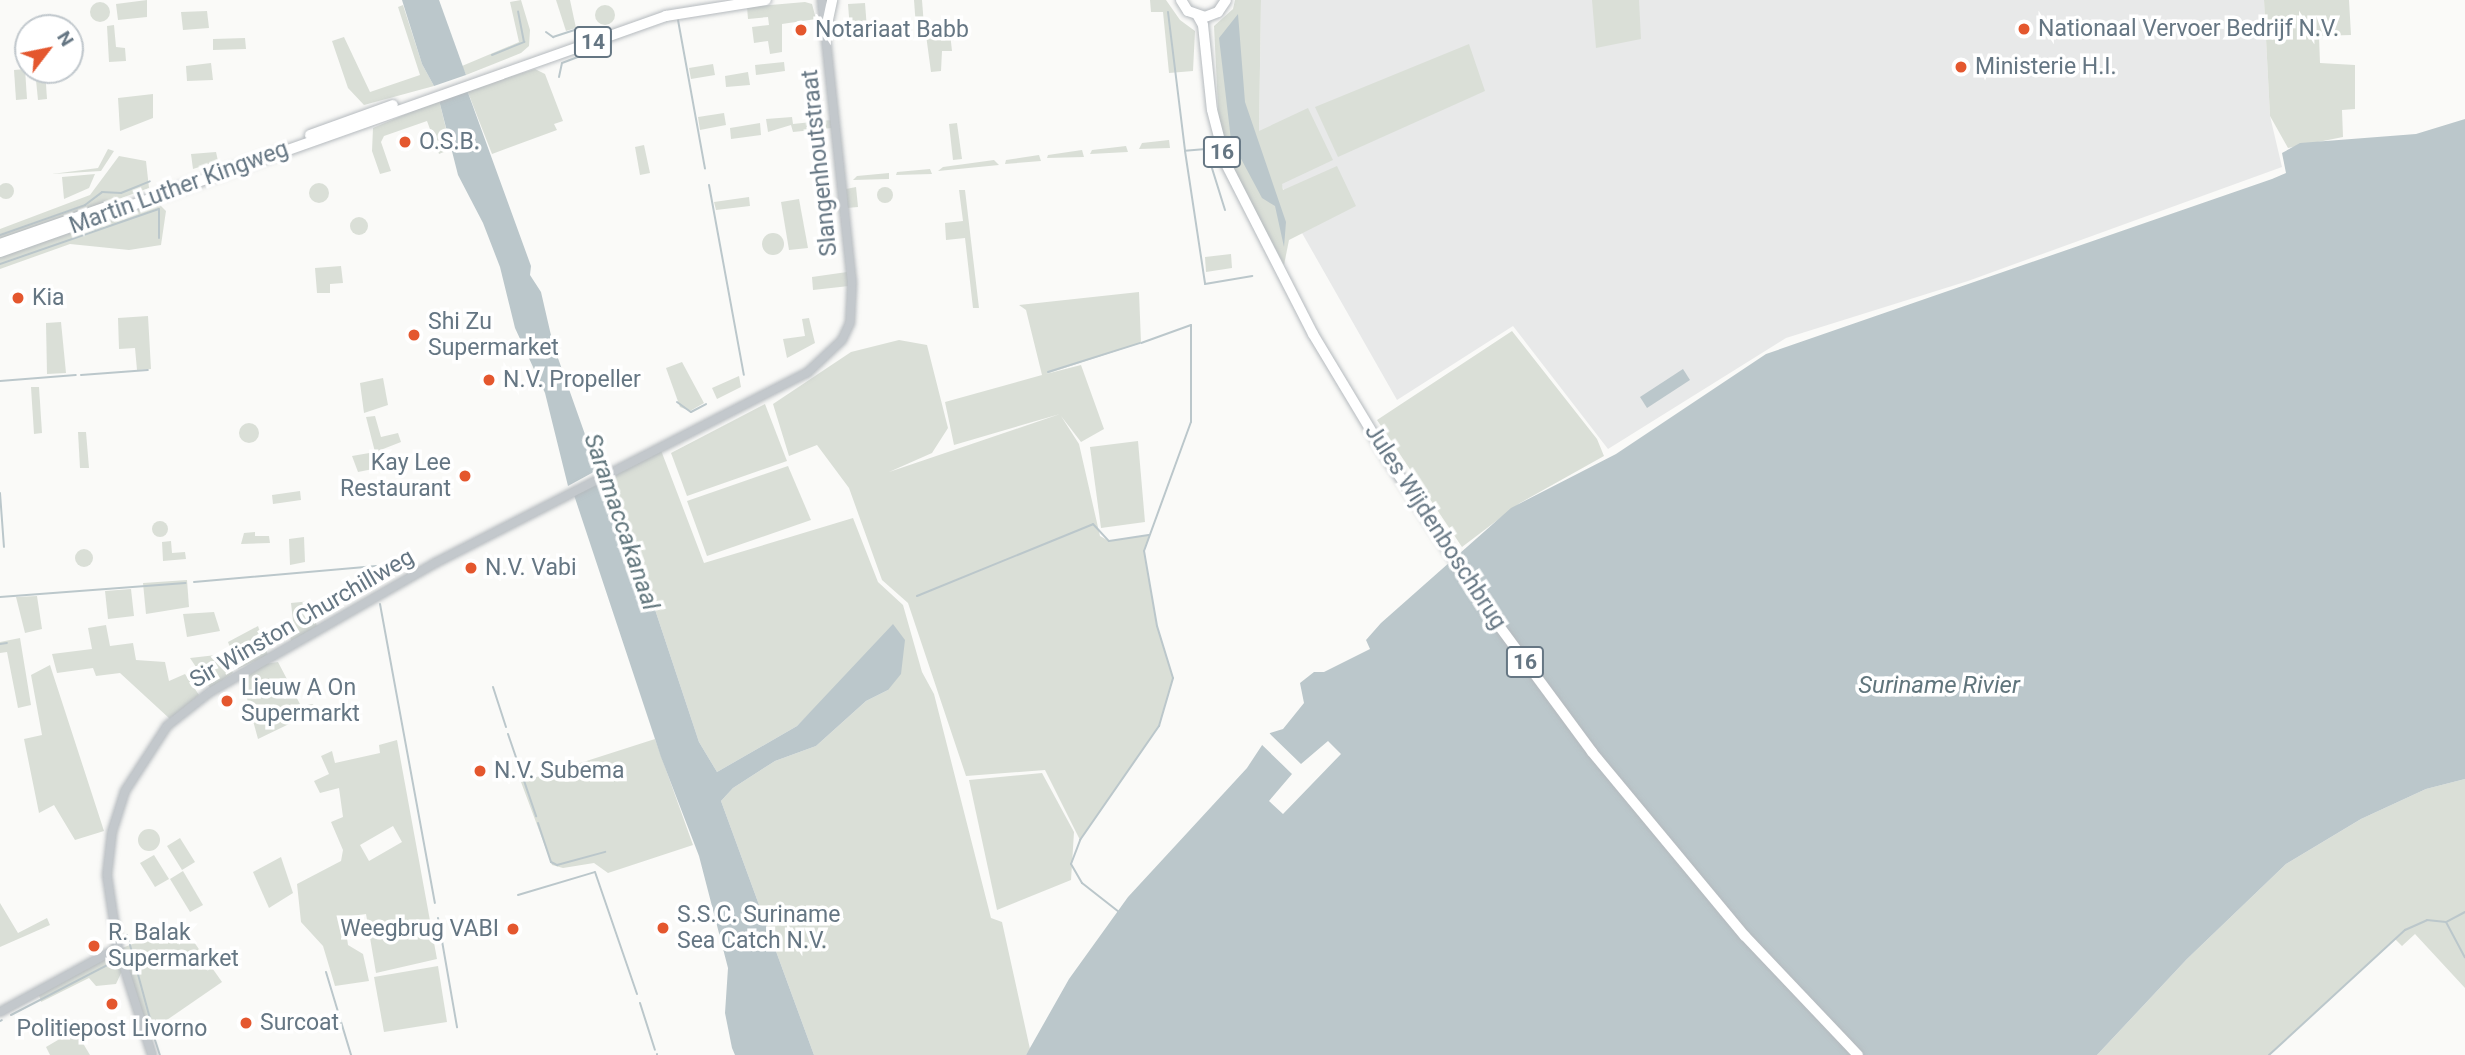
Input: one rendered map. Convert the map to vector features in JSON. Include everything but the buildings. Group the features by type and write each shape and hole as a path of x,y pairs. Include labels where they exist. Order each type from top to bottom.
{"main road":[{"name":"14","path":"358,122 710,0"},
{"name":"14","path":"479,78 666,16 766,0"},
{"path":"825,29 832,0"},
{"path":"1181,1 1198,16 1212,16 1226,0"},
{"name":"Jules Wijdenboschbrug","path":"1198,16 1203,25 1218,139 1254,223 1313,334 1388,459 1549,695 1712,899 1858,1055"},
{"name":"Jules Wijdenboschbrug","path":"1209,75 1212,16"},
{"name":"Martin Luther Kingweg","path":"0,244 358,122"},
{"name":"Martin Luther Kingweg","path":"0,252 358,122"}],"street":[{"name":"Slangenhoutstraat","path":"822,0 852,283 850,323"},
{"name":"Sir Winston Churchillweg","path":"152,1055 118,948 108,894 112,832 125,792 158,737 210,692 435,564 807,373 835,350 850,323"},
{"path":"0,1012 118,948"}],"shaded area":[{"path":"147,0 147,17 118,20 116,4"},
{"path":"521,0 530,30 529,46 521,53 466,75 462,66 519,42 510,2"},
{"path":"556,0 570,0 576,28 566,31"},
{"path":"914,0 922,0 924,26 916,27"},
{"path":"1150,0 1166,0 1180,20 1195,31 1193,71 1169,73 1163,12 1151,12"},
{"path":"1235,0 1261,0 1259,131 1308,108 1333,160 1282,184 1283,190 1337,166 1356,206 1289,240 1284,265 1229,162 1219,127 1214,26 1233,9"},
{"path":"1261,0 2264,0 2270,116 2282,167 1968,281 1786,338 1608,449 1513,326 1397,400 1302,233 1259,132"},
{"path":"1592,0 1639,0 1641,39 1596,48"},
{"path":"2264,0 2349,0 2351,35 2319,36 2320,63 2355,65 2355,109 2342,110 2343,137 2288,148 2270,116"},
{"path":"100,2 107,5 110,12 107,19 100,22 93,19 90,12 93,5"},
{"path":"805,2 812,4 816,19 782,24 782,52 770,54 768,41 754,43 752,27 769,25 768,17 748,19 747,7"},
{"path":"865,3 867,29 850,30 848,4"},
{"path":"403,5 422,64 434,86 364,105 348,88 332,41 344,37 370,92 420,75 398,7"},
{"path":"605,5 612,8 615,15 612,22 605,25 598,22 595,15 598,8"},
{"path":"207,11 209,28 183,30 181,12"},
{"path":"114,25 116,47 125,48 126,61 109,62 107,26"},
{"path":"950,33 952,51 942,51 941,71 931,72 926,35"},
{"path":"245,38 246,49 213,50 213,39"},
{"path":"1469,44 1485,91 1338,157 1315,107"},
{"path":"784,62 785,71 756,75 755,65"},
{"path":"211,63 213,80 187,81 186,66"},
{"path":"713,64 715,75 691,79 689,68"},
{"path":"535,69 545,74 563,121 554,124 557,130 492,154 467,90"},
{"path":"748,72 750,85 726,87 725,76"},
{"path":"15,84 26,84 27,99 16,100"},
{"path":"36,84 46,84 47,99 38,100"},
{"path":"153,94 153,118 120,131 118,98"},
{"path":"439,100 451,149 439,154 427,121 384,136 381,142 391,171 380,174 372,151 373,128"},
{"path":"724,113 726,125 700,130 698,117"},
{"path":"792,117 793,124 831,120 832,128 793,132 791,125 768,132 766,119"},
{"path":"760,123 761,135 731,139 730,128"},
{"path":"957,123 962,159 953,160 949,124"},
{"path":"1169,140 1170,148 1139,149 1142,143"},
{"path":"644,145 650,173 640,175 635,147"},
{"path":"1126,146 1128,152 1090,154 1092,150"},
{"path":"108,149 114,151 101,171 52,174 98,168"},
{"path":"1082,150 1084,157 1047,158 1048,155"},
{"path":"216,152 218,161 193,169 191,154"},
{"path":"1039,155 1041,161 1005,164 1006,160"},
{"path":"119,156 146,161 149,188 0,242 0,229 90,195"},
{"path":"994,160 999,165 938,171 943,167"},
{"path":"930,169 932,174 896,175 897,172"},
{"path":"889,173 889,179 853,180 857,176"},
{"path":"95,174 89,188 64,199 62,177"},
{"path":"6,183 12,185 12,197 6,199 0,197 -2,191 0,185"},
{"path":"319,183 326,186 329,193 326,200 319,203 312,200 309,193 312,186"},
{"path":"856,187 858,207 847,208 846,189"},
{"path":"885,187 891,189 891,201 885,203 879,201 877,195 879,189"},
{"path":"959,190 965,190 979,308 973,308 965,238 946,240 945,223 963,221"},
{"path":"749,197 750,206 716,210 714,202"},
{"path":"799,199 808,248 789,250 781,202"},
{"path":"156,201 166,211 161,245 129,250 70,244 0,269 0,255"},
{"path":"359,217 365,220 368,226 365,232 359,235 353,232 350,226 353,220"},
{"path":"773,233 781,236 784,244 781,252 773,255 765,252 762,244 765,236"},
{"path":"1231,254 1232,268 1206,272 1205,257"},
{"path":"341,266 343,283 330,284 330,293 317,293 315,268"},
{"path":"847,272 849,286 813,290 812,277"},
{"path":"1139,292 1141,343 1046,374 1081,365 1104,429 1081,442 1061,416 1079,444 1100,536 1109,541 1150,535 1144,551 1157,626 1173,678 1159,726 1080,840 1045,770 966,776 908,603 882,580 849,488 817,445 789,456 773,404 851,352 899,340 927,345 948,428 932,453 889,472 1060,414 954,445 945,402 1042,375 1026,310 1019,305"},
{"path":"148,316 151,369 137,370 135,348 119,349 118,318"},
{"path":"809,318 815,343 787,358 783,339 805,336 802,319"},
{"path":"61,322 66,373 47,374 46,323"},
{"path":"1512,331 1597,439 1604,456 1520,503 1462,547 1377,420"},
{"path":"682,362 704,403 690,411 680,407 666,368"},
{"path":"739,376 741,387 717,399 712,388"},
{"path":"383,378 388,405 364,413 360,383"},
{"path":"31,387 39,387 42,433 34,434"},
{"path":"765,404 787,461 687,496 671,453"},
{"path":"375,416 381,437 398,433 401,442 378,451 383,467 358,472 352,456 375,452 366,417"},
{"path":"249,423 256,426 259,433 256,440 249,443 242,440 239,433 242,426"},
{"path":"78,432 86,432 89,468 80,468"},
{"path":"1138,441 1145,522 1101,528 1090,447"},
{"path":"659,445 704,563 853,518 878,582 903,605 922,672 934,694 991,918 1002,922 1030,1049 1026,1055 814,1055 721,801 733,788 775,761 816,746 866,701 888,690 865,657 797,726 717,772 699,742 609,471"},
{"path":"788,466 811,520 707,556 687,501"},
{"path":"300,491 301,500 273,504 272,495"},
{"path":"157,521 163,521 168,529 166,535 157,537 152,532 152,526"},
{"path":"255,532 255,536 269,536 270,543 241,544 244,533"},
{"path":"304,537 305,562 290,565 289,539"},
{"path":"171,541 172,553 185,552 186,559 163,561 162,542"},
{"path":"84,549 90,552 93,558 90,564 84,567 78,564 75,558 78,552"},
{"path":"187,580 189,607 146,614 143,583"},
{"path":"131,589 134,616 108,619 105,591"},
{"path":"37,596 42,629 25,633 16,597"},
{"path":"311,601 317,627 291,641 287,623 293,621 291,603"},
{"path":"214,612 220,631 187,637 183,614"},
{"path":"106,625 110,646 133,643 136,660 165,662 169,681 185,674 199,695 170,719 120,673 96,676 93,668 57,673 52,654 92,649 88,628"},
{"path":"258,626 268,655 238,669 228,642"},
{"path":"20,638 31,705 18,708 7,652 0,653 0,642"},
{"path":"225,654 233,673 210,688 190,658"},
{"path":"278,662 301,706 313,704 316,711 258,739 242,680 265,664"},
{"path":"50,665 104,831 75,840 54,805 39,813 24,739 42,735 31,675"},
{"path":"655,739 693,845 608,873 594,863 563,868 552,865 521,782"},
{"path":"397,740 437,959 376,973 366,914 344,917 348,945 363,954 369,981 335,986 323,946 301,922 297,884 341,861 343,850 331,822 343,817 339,788 320,793 314,781 329,774 321,756 332,751 335,763 380,753 379,745","holes":["393,826 402,842 369,861 360,845"]},
{"path":"1042,773 1074,832 1071,880 997,910 969,780"},
{"path":"2465,779 2465,988 2415,934 2402,946 2395,939 2269,1055 2097,1055 2187,959 2286,864 2361,819 2426,789"},
{"path":"149,829 159,836 160,840 153,850 149,851 139,844 138,840 145,830"},
{"path":"180,838 195,862 182,870 167,846"},
{"path":"154,855 169,879 155,887 140,863"},
{"path":"281,857 293,893 269,908 253,872"},
{"path":"183,871 203,905 190,912 170,879"},
{"path":"0,903 18,933 47,918 50,925 0,947"},
{"path":"182,925 222,982 148,1033 122,948"},
{"path":"107,958 118,958 122,971 116,984 96,986 89,978 41,1002 39,995"},
{"path":"438,966 447,1022 384,1032 374,977"},
{"path":"75,1030 90,1055 50,1055 46,1047"}],"water":[{"path":"402,0 439,0 466,75 434,86 422,64"},
{"path":"1238,14 1245,102 1286,222 1284,247 1275,206 1262,198 1231,140 1219,38"},
{"path":"467,90 531,266 530,275 541,292 553,344 593,457 601,468 568,486 545,393 515,328 500,267 483,223 458,175 439,100"},
{"name":"Suriname Rivier","path":"2465,119 2465,779 2426,789 2361,819 2286,864 2187,959 2097,1055 1026,1055 1069,979 1128,897 1247,768 1270,733 1283,729 1304,703 1300,683 1314,672 1324,672 1370,649 1366,640 1381,623 1511,508 1616,454 1766,354 2272,179 2286,173 2282,153 2300,143 2416,134"},
{"path":"1683,369 1690,380 1647,408 1640,397"},
{"name":"Saramaccakanaal","path":"609,471 699,742 717,772 797,726 893,624 905,640 901,674 888,690 866,701 816,746 775,761 733,788 721,801 814,1055 735,1055 732,1048 725,1013 728,968 699,856 661,757 574,495"}],"pier":[{"path":"1267,731 1301,764 1328,741 1341,754 1283,814 1269,801 1292,774 1258,741"}],"waterway":[{"path":"492,55 524,42 518,12"},
{"path":"1168,12 1185,150"},
{"path":"678,20 705,169"},
{"path":"546,32 553,37 577,29"},
{"path":"559,77 562,63 588,53"},
{"path":"1225,210 1206,149 1185,151 1205,284 1252,276"},
{"path":"0,235 85,205 102,192 121,193 150,181"},
{"path":"709,185 744,375"},
{"path":"0,264 159,209 159,238"},
{"path":"1119,912 1082,883 1071,864 1080,840 1159,726 1173,678 1157,626 1144,551 1191,422 1191,325 1141,343"},
{"path":"1048,372 1140,343"},
{"path":"81,375 148,370"},
{"path":"0,381 76,375"},
{"path":"677,402 691,412 706,404"},
{"path":"0,493 4,547"},
{"path":"917,596 1093,524 1109,541 1149,535"},
{"path":"194,582 376,566"},
{"path":"0,597 185,583"},
{"path":"380,604 435,903"},
{"path":"0,644 7,643"},
{"path":"493,687 506,727"},
{"path":"508,734 536,816"},
{"path":"538,823 551,862 557,865 605,852"},
{"path":"518,895 595,872 637,994"},
{"path":"2465,912 2446,922 2465,957"},
{"path":"438,918 457,1027"},
{"path":"2269,1055 2405,930 2427,920 2446,922"},
{"path":"127,935 129,941"},
{"path":"130,945 152,1026"},
{"path":"11,1015 115,961"},
{"path":"326,972 351,1055"},
{"path":"640,1003 655,1050"},
{"path":"155,1040 160,1055"}],"place":[{"name":"Nationaal Vervoer Bedrijf N.V.","path":"2024,29"},
{"name":"Notariaat Babb","path":"801,30"},
{"name":"Ministerie H.I.","path":"1961,67"},
{"name":"O.S.B.","path":"405,142"},
{"name":"Kia","path":"18,298"},
{"name":"Shi Zu Supermarket","path":"414,335"},
{"name":"N.V. Propeller","path":"489,380"},
{"name":"Kay Lee Restaurant","path":"465,476"},
{"name":"N.V. Vabi","path":"471,568"},
{"name":"Lieuw A On Supermarkt","path":"227,701"},
{"name":"N.V. Subema","path":"480,771"},
{"name":"S.S.C. Suriname Sea Catch N.V.","path":"663,928"},
{"name":"Weegbrug VABI","path":"513,929"},
{"name":"R. Balak Supermarket","path":"94,946"},
{"name":"Politiepost Livorno","path":"112,1004"},
{"name":"Surcoat","path":"246,1023"}]}
